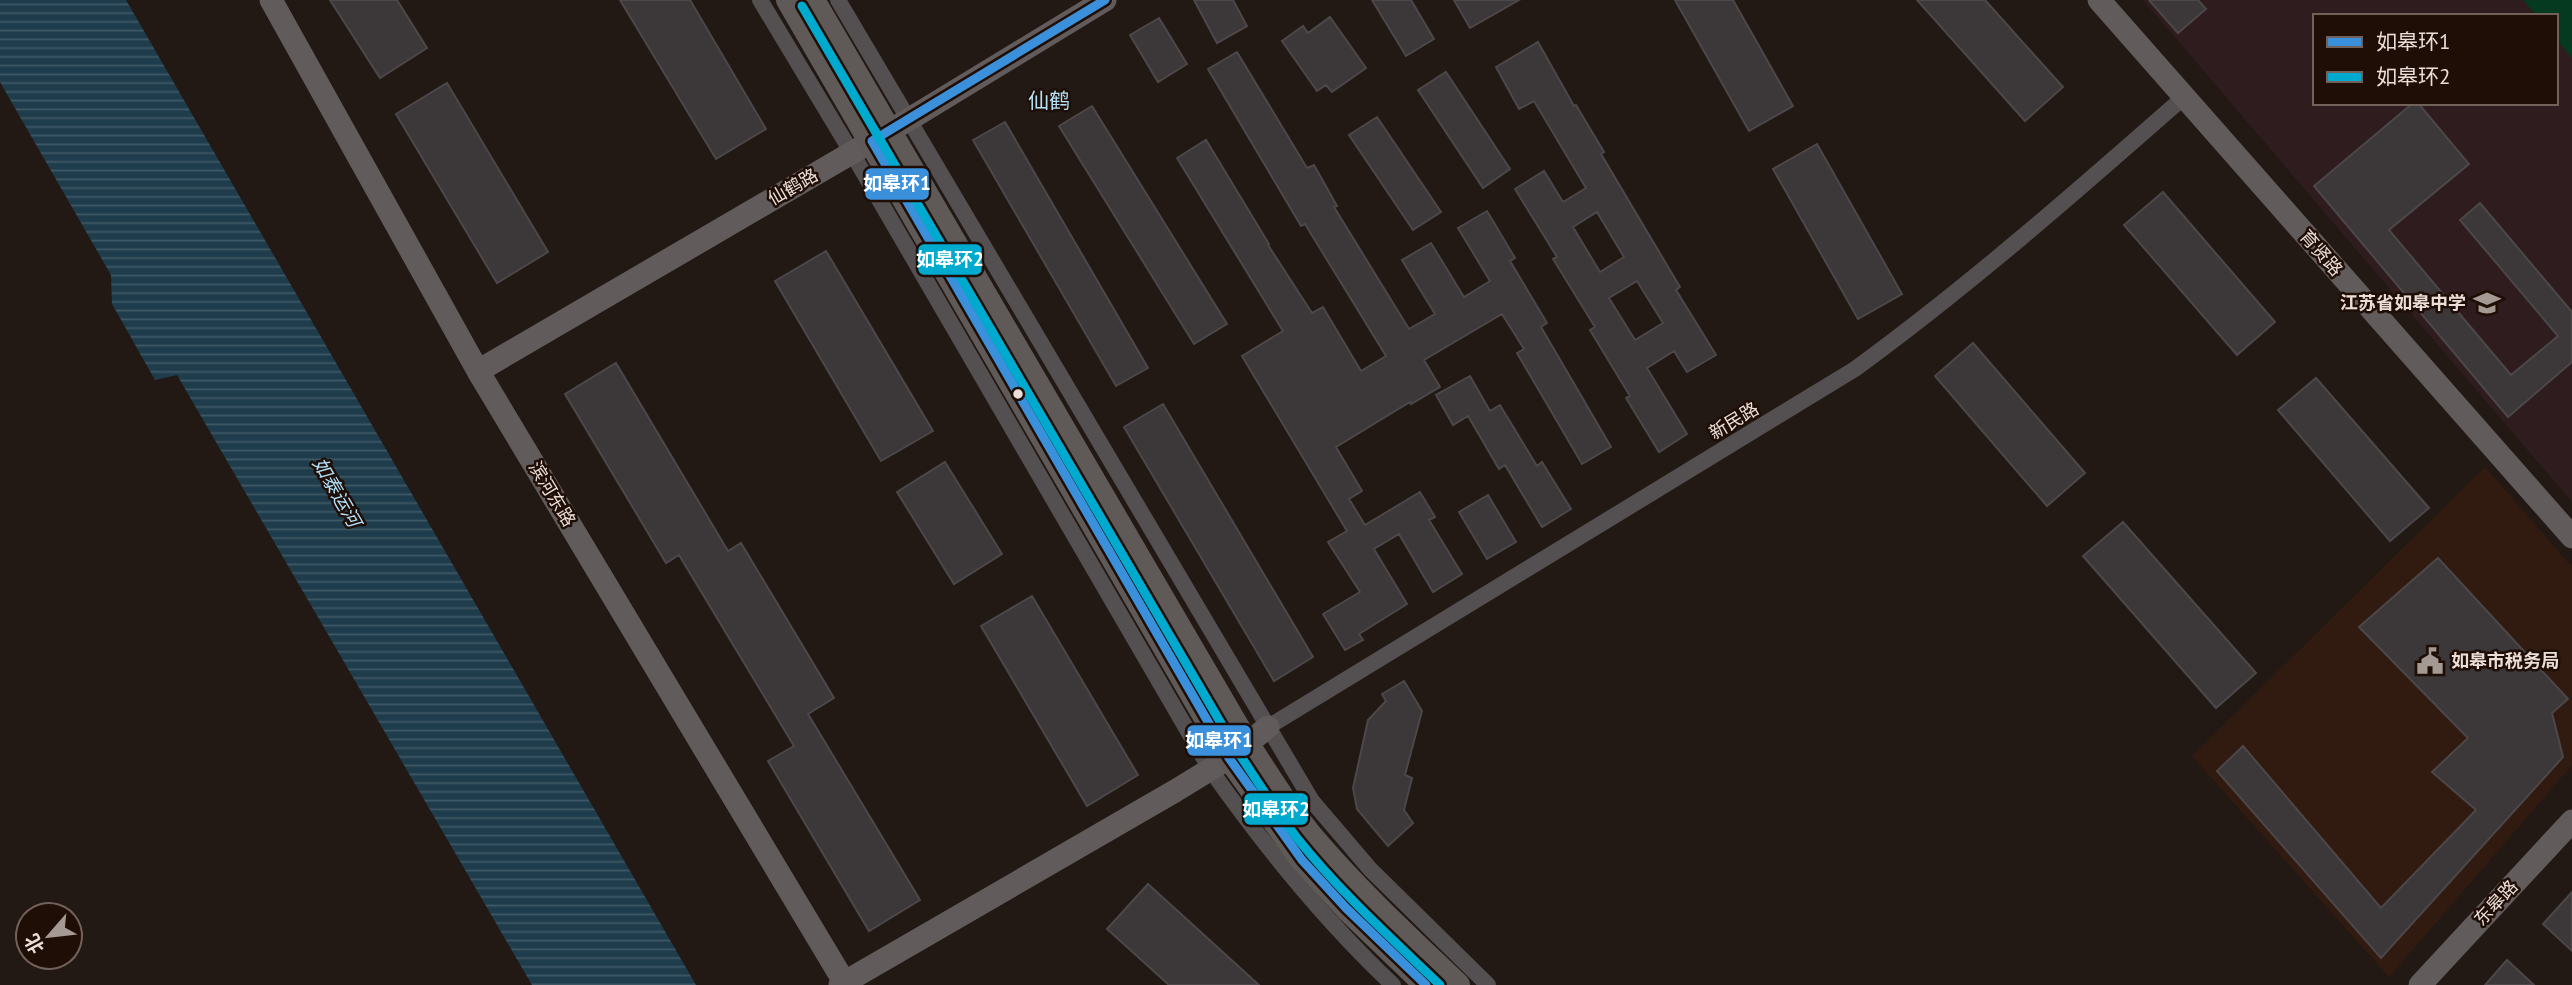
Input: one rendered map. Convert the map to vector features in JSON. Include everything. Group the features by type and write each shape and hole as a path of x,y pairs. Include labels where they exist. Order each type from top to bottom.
{"main road":[{"path":"788,0 880,136"},
{"path":"813,0 880,136 1228,756 1302,860 1346,908 1426,985"},
{"path":"1228,756 1281,795 1316,842 1355,885 1458,985"}],"street":[{"name":"滨河东路","path":"271,0 478,371 844,984"},
{"path":"760,0 880,136 1115,466 1312,801 1370,869 1488,985"},
{"path":"838,0 880,136 1228,756 1250,825 1310,901 1393,985"},
{"name":"仙鹤路","path":"478,371 880,136 1105,0"},
{"name":"育贤路","path":"2099,0 2572,537"},
{"name":"新民路","path":"1268,727 1855,369 1911,328 2043,220 2184,97"},
{"path":"844,984 1228,756 1268,727"},
{"name":"东皋路","path":"2420,985 2572,821"}],"shaded area":[{"name":"江苏省如皋中学","path":"2143,0 2572,0 2572,502"},
{"name":"如皋市税务局","path":"2485,467 2572,567 2572,765 2389,977 2192,756"}],"green space":[{"path":"2523,0 2572,0 2572,58 2558,41 2558,14 2535,14"}],"water":[{"name":"如泰运河","path":"0,0 126,0 696,985 532,985 177,375 155,380 112,304 111,275 0,82"}],"building":[{"path":"330,0 397,0 427,48 380,78"},
{"path":"620,0 690,0 766,129 716,159"},
{"path":"1194,0 1233,0 1247,26 1217,43"},
{"path":"1372,0 1411,0 1434,39 1406,56"},
{"path":"1454,0 1519,0 1470,28"},
{"path":"1675,0 1733,0 1793,106 1749,131"},
{"path":"1917,0 1985,0 2063,87 2025,121"},
{"path":"2149,0 2198,0 2206,9 2178,33"},
{"path":"1330,17 1366,68 1332,92 1326,85 1317,91 1282,41 1303,26 1308,33"},
{"path":"1159,18 1187,64 1158,82 1130,35"},
{"path":"1538,42 1604,152 1601,154 1680,287 1676,290 1716,355 1687,372 1674,351 1647,368 1687,434 1659,452 1626,398 1630,396 1590,330 1595,327 1553,259 1557,257 1515,189 1544,171 1563,202 1586,188 1534,101 1519,109 1496,67","holes":["1597,212 1624,257 1600,272 1573,227","1637,281 1663,323 1635,340 1609,298"]},
{"path":"1237,52 1307,168 1314,165 1337,206 1334,207 1409,329 1435,314 1402,260 1431,243 1464,297 1490,281 1458,228 1487,211 1515,258 1510,261 1547,323 1541,327 1611,447 1582,464 1517,353 1524,349 1502,314 1424,360 1440,387 1336,447 1362,491 1349,499 1365,525 1420,492 1435,517 1429,520 1462,574 1433,592 1399,534 1374,549 1407,604 1359,634 1363,640 1345,650 1323,614 1360,592 1328,542 1347,531 1242,356 1283,331 1177,158 1206,140 1312,313 1323,307 1361,371 1386,356 1305,224 1301,226 1208,69"},
{"path":"1446,72 1510,169 1483,188 1418,90"},
{"path":"447,83 548,252 497,283 396,114"},
{"path":"2411,105 2420,105 2469,164 2389,230 2511,375 2558,336 2460,220 2480,203 2572,312 2572,362 2508,417 2314,186"},
{"path":"1092,106 1227,324 1194,344 1059,126"},
{"path":"1377,117 1441,212 1413,230 1349,135"},
{"path":"1005,122 1148,368 1116,386 973,140"},
{"path":"1817,144 1902,294 1858,319 1773,169"},
{"path":"2163,192 2275,322 2237,355 2124,225"},
{"path":"826,251 933,431 881,461 775,281"},
{"path":"1973,343 2085,473 2047,506 1935,376"},
{"path":"616,363 728,551 741,543 834,698 808,714 920,900 869,931 768,761 794,746 679,555 666,563 565,394"},
{"path":"1470,376 1490,411 1500,405 1537,466 1542,462 1571,509 1542,527 1505,465 1499,469 1468,416 1453,425 1436,395"},
{"path":"2316,378 2429,508 2390,541 2278,410"},
{"path":"1163,404 1313,657 1274,681 1124,427"},
{"path":"945,462 1002,554 954,584 897,492"},
{"path":"1488,495 1516,542 1487,559 1459,512"},
{"path":"2123,522 2256,673 2216,708 2083,556"},
{"path":"2438,558 2568,699 2552,713 2563,757 2381,958 2217,771 2243,746 2381,908 2476,810 2432,772 2468,738 2359,627"},
{"path":"1032,596 1138,775 1087,806 981,626"},
{"path":"1404,681 1422,711 1405,775 1412,778 1404,810 1413,823 1388,846 1357,809 1353,788 1368,720 1386,701 1382,694"},
{"path":"1148,884 1259,985 1169,985 1107,929"},
{"path":"2572,892 2572,951 2543,924"},
{"path":"2507,960 2534,985 2485,985"}],"transit line":[{"name":"如皋环1","path":"1105,0 872,141 1229,758 1302,860 1346,908 1426,985"},
{"name":"如皋环2","path":"802,6 1236,749 1313,858 1366,914 1440,985"}],"place":[{"name":"江苏省如皋中学","path":"2487,303"},
{"name":"如皋市税务局","path":"2430,661"}],"district":[{"name":"仙鹤","path":"1049,101"}]}
